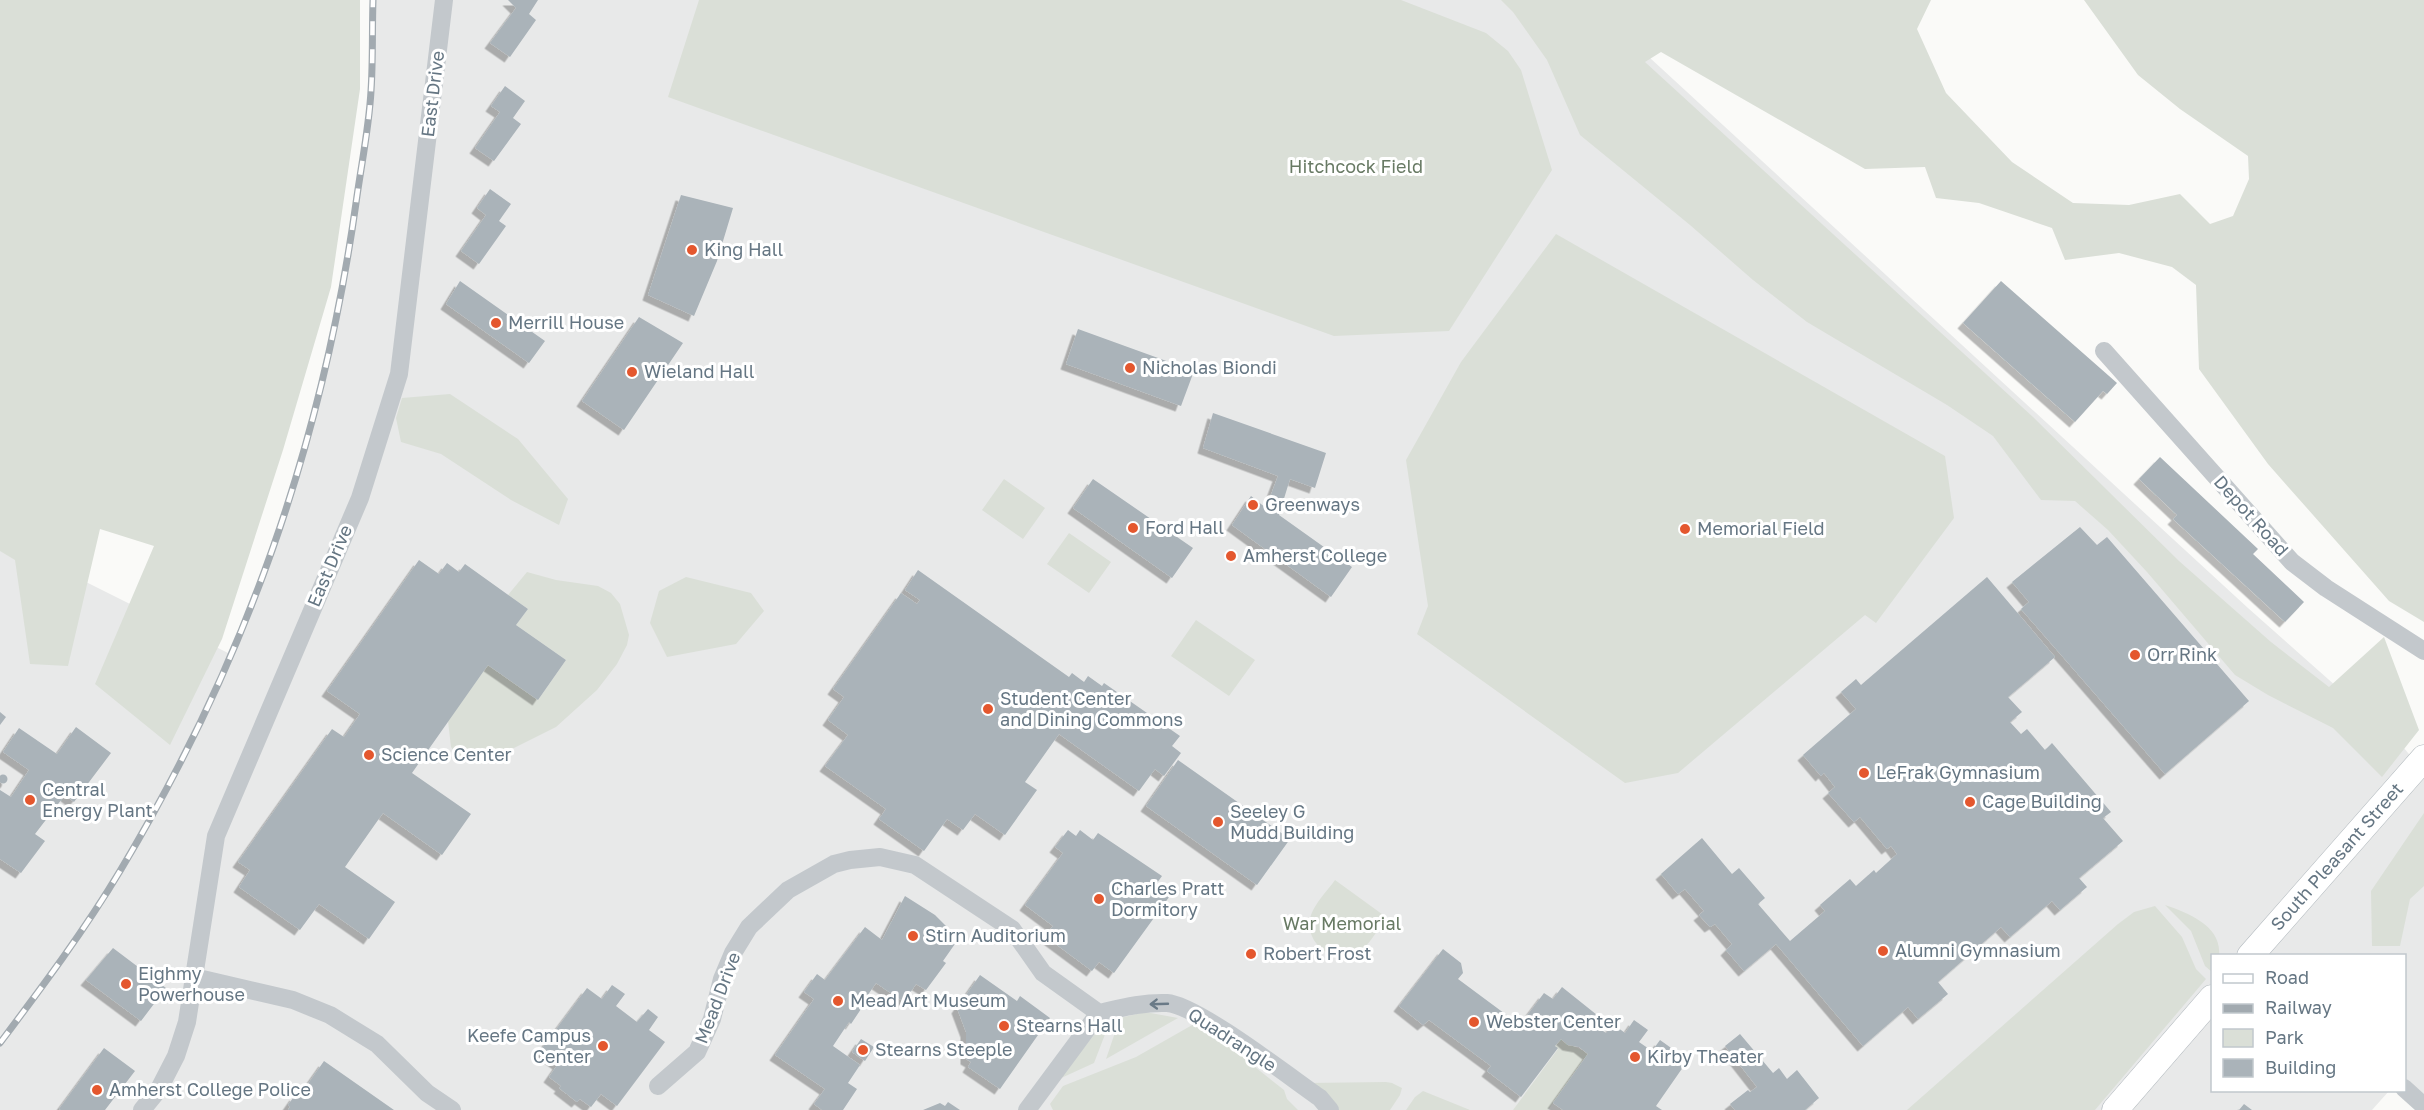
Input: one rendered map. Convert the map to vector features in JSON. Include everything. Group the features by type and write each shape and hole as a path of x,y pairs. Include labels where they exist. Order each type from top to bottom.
{"main road":[{"name":"South Pleasant Street","path":"2253,954 2424,758"},
{"path":"2121,1108 2211,999"}],"street":[{"name":"East Drive","path":"142,1110 159,1089 176,1056 186,1022 216,836 360,498 399,375 444,0"},
{"name":"Depot Road","path":"2104,351 2292,562 2326,588 2424,651"},
{"name":"Mead Drive","path":"658,1086 697,1052 712,1019 722,979 733,953 749,927 788,890 834,864 850,860 880,857 915,865 1012,929 1043,973 1099,1013"},
{"path":"195,977 293,1000 330,1015 377,1044 427,1093 452,1110"},
{"name":"Quadrangle","path":"1099,1013 1134,1005 1170,1003 1197,1014 1320,1098 1330,1110"},
{"path":"1027,1110 1099,1013"},
{"path":"2406,1090 2424,1106"}],"shaded area":[{"name":"Amherst College","path":"373,0 1587,0 2248,608 2399,742 2418,765 2424,758 2424,1106 2406,1089 2406,954 2211,954 2211,1092 2388,1092 2372,1110 0,1110 0,539 232,655 270,560 308,440 334,333 346,270 371,92"}],"green space":[{"path":"0,0 360,0 360,89 331,287 283,450 222,639 170,745 95,684 154,546 100,529 68,666 30,664 15,560 0,551"},
{"name":"Hitchcock Field","path":"699,0 1401,0 1486,33 1508,51 1521,70 1552,170 1449,331 1334,336 668,97"},
{"path":"1501,0 1931,0 1917,29 1946,93 2012,162 2073,203 2129,205 2180,194 2210,224 2233,216 2249,179 2248,156 2180,109 2138,75 2084,0 2424,0 2424,622 2389,601 2268,464 2199,369 2196,285 2172,267 2119,253 2065,260 2052,228 1979,203 1936,198 1925,167 1865,169 1661,52 1645,62 2033,417 2179,561 2271,642 2329,687 2384,637 2419,730 2382,777 2333,728 2268,695 2235,675 2147,572 2108,530 2075,501 2041,500 1993,436 1947,405 1807,322 1753,280 1580,135 1547,60 1513,12"},
{"name":"Memorial Field","path":"1556,234 1945,456 1954,518 1876,623 1865,615 1678,773 1625,783 1417,634 1428,606 1406,460 1461,362"},
{"path":"450,394 518,439 568,499 559,525 511,500 441,454 401,442 396,418 402,398"},
{"path":"1004,479 1045,508 1023,539 982,510"},
{"path":"1069,533 1111,562 1089,593 1047,564"},
{"path":"527,572 556,580 598,586 611,593 620,604 629,635 627,645 617,664 597,690 556,727 490,760 460,760 451,747 448,721 488,665 538,700 566,660 516,625 528,609 508,595"},
{"path":"686,577 751,593 764,611 736,644 667,657 650,623 659,591"},
{"path":"1196,620 1255,660 1229,696 1171,656"},
{"path":"2424,813 2424,886 2410,899 2400,946 2372,946 2371,891"},
{"name":"War Memorial","path":"1335,880 1386,917 1363,949 1343,957 1334,956 1320,947 1314,940 1309,924 1315,906"},
{"path":"2165,905 2202,922 2215,936 2219,954 2211,954 2211,971 2205,966 2191,931"},
{"path":"2155,906 2182,937 2196,969 2206,979 2095,1110 1907,1110 2118,924 2134,912"},
{"path":"1145,1012 1178,1018 1106,1059 1120,1018"},
{"path":"1109,1024 1094,1063 1059,1079 1094,1035"},
{"path":"1194,1024 1211,1032 1284,1090 1287,1099 1298,1110 1053,1110 1050,1104 1063,1086 1136,1057"},
{"path":"1561,1039 1588,1054 1548,1110 1513,1110 1558,1049 1555,1046"},
{"path":"1386,1082 1402,1088 1390,1110 1338,1110 1306,1083"},
{"path":"1423,1091 1470,1110 1406,1110 1415,1097"}],"building":[{"path":"508,0 538,0 529,14 536,20 510,57 490,43 516,8"},
{"path":"505,86 525,101 513,118 521,124 494,161 475,148 500,112 491,106"},
{"path":"490,189 511,204 499,221 506,226 479,264 461,251 486,215 477,208"},
{"name":"King Hall","path":"681,195 733,208 717,261 694,316 648,295"},
{"name":"Merrill House","path":"460,281 545,341 529,363 446,304"},
{"path":"2001,281 2117,383 2107,394 2103,391 2075,422 1963,323"},
{"name":"Wieland Hall","path":"639,317 683,343 624,430 582,401"},
{"name":"Nicholas Biondi","path":"1078,329 1194,371 1181,406 1066,364"},
{"name":"Greenways","path":"1213,413 1326,453 1315,488 1290,479 1279,515 1352,567 1331,597 1232,525 1251,496 1266,508 1278,476 1203,448"},
{"path":"2160,457 2258,549 2253,554 2304,602 2285,622 2173,519 2177,515 2139,479"},
{"name":"Ford Hall","path":"1093,479 1193,548 1172,578 1073,508"},
{"name":"Orr Rink","path":"2080,527 2097,545 2107,537 2249,701 2165,774 2021,609 2029,602 2012,582"},
{"name":"Science Center","path":"419,560 439,574 447,563 459,572 465,564 528,609 516,625 566,660 538,700 488,665 412,773 471,814 442,855 383,813 345,867 395,902 369,939 319,904 300,930 239,887 250,870 238,862 332,729 344,737 360,714 327,691"},
{"name":"Student Center and Dining Commons","path":"918,570 1069,677 1072,673 1084,682 1088,676 1102,686 1104,683 1180,736 1172,746 1181,753 1164,776 1155,769 1139,791 1059,734 1025,782 1037,790 1005,835 975,814 963,830 947,819 924,851 879,819 886,809 825,766 848,735 828,720 844,697 833,689 901,593 917,604 920,600 905,590"},
{"name":"Cage Building","path":"1987,577 2055,657 2008,697 2022,712 2010,722 2021,734 2027,729 2045,750 2052,743 2111,812 2103,818 2123,841 2079,878 2087,887 2060,910 2052,901 2010,937 2001,927 1938,982 1948,994 1918,1019 1908,1007 1863,1046 1776,944 1744,971 1726,950 1732,944 1715,924 1710,927 1699,915 1704,911 1685,889 1678,894 1661,874 1702,838 1732,874 1739,868 1765,898 1758,904 1790,941 1825,911 1820,905 1850,879 1856,886 1874,870 1876,873 1897,854 1891,846 1887,849 1860,817 1854,822 1828,793 1835,787 1824,773 1821,776 1803,755 1856,709 1841,692 1856,679 1861,685"},
{"path":"0,712 6,717 0,725"},
{"name":"Central Energy Plant","path":"76,727 111,753 74,802 65,795 35,834 45,841 21,873 0,859 0,790 11,797 29,770 3,752 19,728 57,754"},
{"name":"Seeley G Mudd Building","path":"1178,760 1290,839 1257,885 1146,806"},
{"path":"3,775 7,779 3,783 -1,779"},
{"name":"Charles Pratt Dormitory","path":"1068,830 1076,836 1080,830 1093,840 1098,833 1162,876 1157,883 1172,893 1114,973 1099,962 1092,971 1045,936 1053,926 1025,905 1063,853 1055,847"},
{"path":"905,896 935,915 947,927 943,930 957,941 943,961 946,963 926,990 916,984 904,1002 876,983 851,1024 849,1022 833,1046 860,1065 848,1083 857,1089 843,1110 822,1110 814,1104 825,1089 775,1055 814,999 804,992 817,974 825,980 865,927 882,940"},
{"name":"Eighmy Powerhouse","path":"113,948 166,988 141,1021 86,980"},
{"path":"1443,949 1461,963 1463,973 1458,979 1520,1025 1544,993 1553,999 1562,987 1597,1015 1600,1029 1606,1033 1613,1024 1625,1033 1634,1020 1648,1030 1639,1042 1652,1051 1660,1040 1688,1060 1656,1106 1662,1110 1563,1110 1553,1103 1588,1054 1579,1047 1568,1045 1561,1039 1555,1046 1558,1048 1521,1097 1487,1071 1491,1066 1429,1020 1423,1025 1399,1006"},
{"name":"Stearns Hall","path":"980,975 1017,1001 1020,996 1050,1018 1000,1089 968,1067 971,1062 966,1059 966,1032 957,1008"},
{"name":"Keefe Campus Center","path":"612,985 625,994 616,1006 637,1022 648,1009 658,1017 649,1030 665,1042 617,1106 601,1094 591,1107 580,1099 577,1102 559,1088 561,1086 549,1077 558,1064 540,1051 587,988 602,999"},
{"path":"1740,1034 1773,1073 1779,1068 1787,1079 1797,1070 1819,1098 1805,1110 1735,1110 1730,1104 1748,1090 1750,1092 1757,1087 1725,1046"},
{"name":"Stearns Steeple","path":"861,1039 874,1047 865,1061 852,1052"},
{"name":"Amherst College Police","path":"104,1048 135,1071 105,1110 59,1109"},
{"path":"324,1061 394,1110 288,1110 290,1107 288,1105 295,1095 298,1098"},
{"path":"948,1102 960,1110 923,1110 940,1103 945,1106"},
{"path":"2244,1104 2252,1110 2239,1110"}],"railway":[{"path":"0,1043 92,915 165,792 205,712 241,631 272,549 300,465 341,293 369,119 373,0"}],"place":[{"name":"King Hall","path":"692,250"},
{"name":"Merrill House","path":"496,323"},
{"name":"Nicholas Biondi","path":"1130,368"},
{"name":"Wieland Hall","path":"632,372"},
{"name":"Greenways","path":"1253,505"},
{"name":"Ford Hall","path":"1133,528"},
{"name":"Memorial Field","path":"1685,529"},
{"name":"Amherst College","path":"1231,556"},
{"name":"Orr Rink","path":"2135,655"},
{"name":"Student Center and Dining Commons","path":"988,709"},
{"name":"Science Center","path":"369,755"},
{"name":"LeFrak Gymnasium","path":"1864,773"},
{"name":"Central Energy Plant","path":"30,800"},
{"name":"Cage Building","path":"1970,802"},
{"name":"Seeley G Mudd Building","path":"1218,822"},
{"name":"Charles Pratt Dormitory","path":"1099,899"},
{"name":"Stirn Auditorium","path":"913,936"},
{"name":"Alumni Gymnasium","path":"1883,951"},
{"name":"Robert Frost","path":"1251,954"},
{"name":"Eighmy Powerhouse","path":"126,984"},
{"name":"Mead Art Museum","path":"838,1001"},
{"name":"Webster Center","path":"1474,1022"},
{"name":"Stearns Hall","path":"1004,1026"},
{"name":"Keefe Campus Center","path":"603,1046"},
{"name":"Stearns Steeple","path":"863,1050"},
{"name":"Kirby Theater","path":"1635,1057"},
{"name":"Amherst College Police","path":"97,1090"}]}
